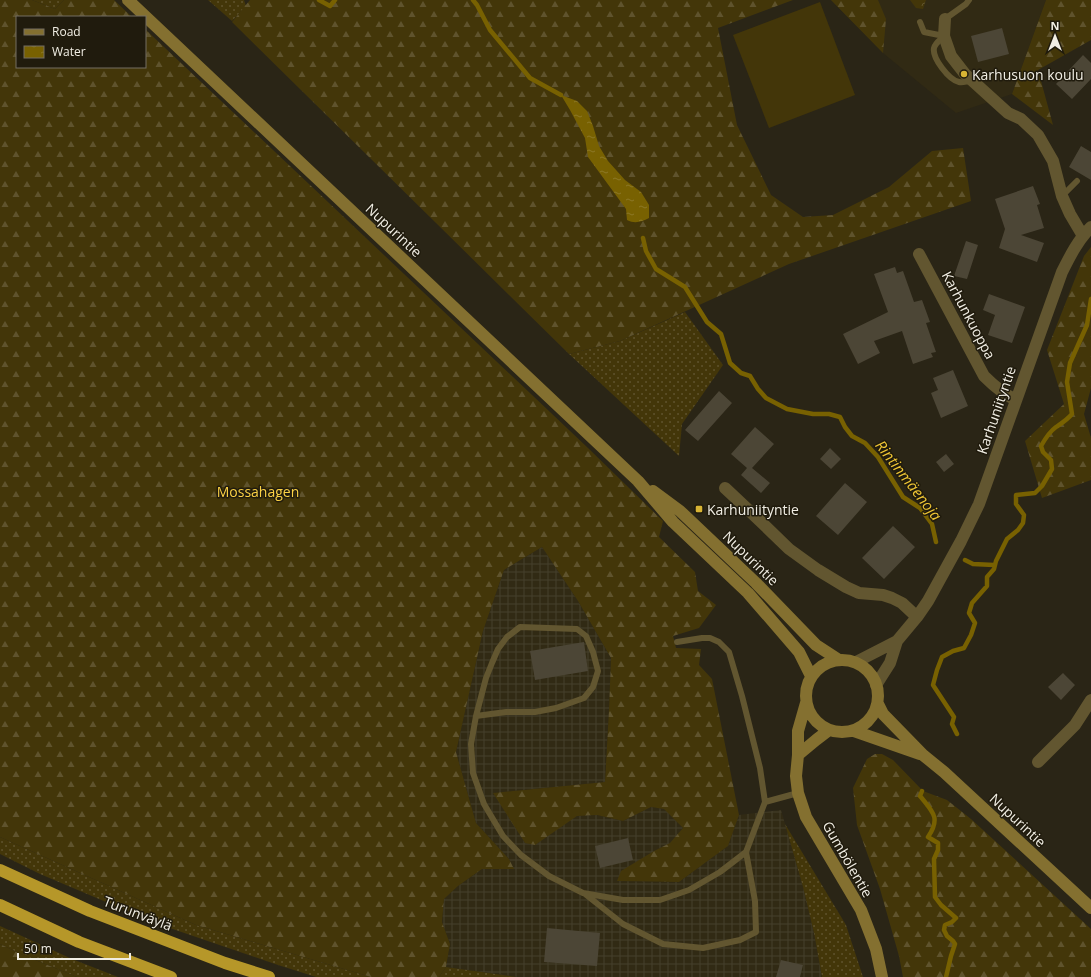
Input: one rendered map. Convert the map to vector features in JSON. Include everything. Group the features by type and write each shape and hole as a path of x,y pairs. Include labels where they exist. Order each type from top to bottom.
{"highway":[{"name":"Turunväylä","path":"0,870 90,911 225,963 269,977"},
{"path":"0,905 79,942 171,977"}],"main road":[{"name":"Nupurintie","path":"128,0 145,16"},
{"name":"Nupurintie","path":"146,17 639,481 673,522 748,593 799,652 812,676"},
{"name":"Nupurintie","path":"639,481 680,511 756,583 816,645 839,660"},
{"path":"848,660 856,662 872,675 878,694 878,704 873,716 865,725 854,731 841,733 829,730 818,724 810,715 805,694 807,684 819,668 828,662 848,660"},
{"name":"Gumbölentie","path":"806,703 798,731 796,776 798,793 806,817 861,910 876,949 882,977"},
{"name":"Nupurintie","path":"878,704 883,714 923,755 944,772 1091,908"},
{"path":"798,756 829,730"},
{"name":"Nupurintie","path":"854,731 923,755"}],"street":[{"path":"945,19 944,36 951,56 965,74 1008,113 1021,119 1038,135 1053,161 1062,196 1082,236"},
{"name":"Karhuniityntie","path":"876,685 890,663 897,641 928,601 962,541 979,504 1062,272 1068,258 1082,236 1091,227"},
{"name":"Karhunkuoppa","path":"919,254 984,376 996,388 1016,400"},
{"path":"725,488 789,549 818,570 859,593 884,595 892,598 902,603 916,617"},
{"name":"Karhuniityntie","path":"856,662 897,641"},
{"path":"1038,762 1075,725 1091,700"}],"lane":[{"path":"945,19 966,4 969,0"},
{"path":"920,22 924,32 944,36"},
{"path":"1062,196 1077,180"},
{"path":"476,716 506,712 535,712 556,708 584,698 593,686 598,671 593,652 586,636 577,629 520,627 507,637 498,649 486,678 476,716 472,744 473,773 484,804 503,836 521,855 549,876 583,893 623,924 663,944 703,948 740,940 756,932 756,902 746,852"},
{"path":"583,893 623,900 660,900 689,890 720,872 746,852 765,802 760,768 729,652 719,642 710,638 677,642"},
{"path":"765,802 798,793"}],"shaded area":[{"name":"Karhusuon koulu","path":"831,0 1046,0 1012,94 956,113 883,53"},
{"path":"542,547 578,601 611,658 605,782 494,793 525,843 577,816 597,815 623,821 651,807 665,809 683,828 671,843 654,851 618,881 679,882 728,846 739,815 781,810 803,887 814,933 822,977 517,977 446,967 450,944 442,922 444,899 458,886 482,869 513,869 509,859 476,823 456,752 483,631 504,570"}],"green space":[{"name":"Mossahagen","path":"0,0 32,0 55,9 64,0 114,0 131,16 16,16 16,68 146,68 146,30 588,448 663,521 659,537 695,572 698,591 716,605 699,628 673,636 676,648 701,649 699,665 712,679 739,815 728,846 679,882 617,881 621,871 670,843 683,828 664,809 651,807 623,821 597,815 577,816 535,845 525,843 493,793 605,782 611,658 578,601 542,547 504,570 483,631 456,752 476,823 509,859 514,869 482,869 458,886 444,899 442,922 450,944 446,967 439,977 371,977 196,925 0,837"},
{"path":"32,0 64,0 55,9"},
{"path":"208,0 244,0 246,6 232,21"},
{"path":"250,0 793,0 718,28 737,125 771,195 803,217 833,215 889,187 932,151 963,148 971,201 789,264 620,341 569,354 232,22"},
{"path":"831,0 878,0 886,19 883,53"},
{"path":"910,0 926,0 923,9 916,8"},
{"path":"1046,0 1091,0 1091,40 1038,70 1053,125 1012,94"},
{"path":"820,2 855,95 769,128 733,35"},
{"path":"1091,247 1091,388 1084,414 1091,438 1091,480 1042,498 1025,441 1064,404 1047,350 1084,256"},
{"path":"685,312 723,365 682,424 679,456 569,354 620,341"},
{"path":"875,754 882,754 893,760 923,791 947,800 971,819 1091,929 1091,977 903,977 899,956 880,889 857,825 853,788 867,759"},
{"path":"785,824 846,925 863,977 822,977 814,933 803,887"},
{"path":"0,837 196,925 371,977 316,977 158,924 40,874 0,854"},
{"path":"0,926 72,959 118,977 77,977 23,955 0,944"},
{"path":"0,944 23,955 77,977 0,977"},
{"path":"446,967 517,977 439,977"}],"water":[{"path":"561,95 577,101 587,111 599,146 608,161 625,180 641,192 649,205 649,218 638,222 627,220 626,209 588,157 585,138"}],"building":[{"path":"1002,28 1009,54 978,62 971,36"},
{"path":"1083,55 1091,63 1091,79 1072,99 1056,84"},
{"path":"1081,146 1091,152 1091,180 1069,167"},
{"path":"1033,186 1040,204 1037,205 1044,228 1021,235 1044,243 1037,262 999,248 1005,229 995,199"},
{"path":"966,241 978,245 967,279 954,276"},
{"path":"895,267 897,273 903,271 914,302 922,300 930,322 926,323 936,352 931,353 933,357 913,364 902,331 874,341 880,353 858,364 843,334 888,312 874,274"},
{"path":"989,294 1025,307 1012,343 988,335 995,315 983,310"},
{"path":"953,370 968,406 941,418 931,393 938,390 933,378"},
{"path":"719,391 732,403 698,441 685,430"},
{"path":"755,427 774,444 752,468 770,483 761,493 741,475 747,468 731,454"},
{"path":"830,448 841,459 831,469 820,459"},
{"path":"946,454 954,464 944,472 936,462"},
{"path":"845,483 867,502 838,535 816,516"},
{"path":"893,526 915,547 884,579 862,558"},
{"path":"584,642 588,671 535,680 530,651"},
{"path":"1063,673 1075,685 1061,700 1048,687"},
{"path":"628,838 633,860 600,868 595,846"},
{"path":"547,928 600,933 597,966 544,962"},
{"path":"781,960 803,965 800,977 776,977"}],"waterway":[{"path":"319,0 330,6 335,0"},
{"name":"Rintinmäenoja","path":"473,0 490,30 530,78 561,95"},
{"name":"Rintinmäenoja","path":"643,238 646,251 656,269 685,287 707,322 721,334 730,363 741,373 750,376 766,398 787,409 813,414 829,414 840,417 852,436 865,443 878,457 903,497 920,508 932,524 936,542"},
{"path":"957,734 952,724 954,717 933,685 937,670 942,657 953,651 964,648 975,623 969,613 972,603 987,586 987,577 994,569 996,561 1007,539 1018,530 1023,523 1024,515 1016,504 1016,495 1035,493 1042,486 1052,469 1051,460 1043,452 1041,446 1051,431 1072,414 1067,382 1070,363 1087,325 1091,299"},
{"name":"Rintinmäenoja","path":"965,560 973,564 994,565"},
{"path":"922,791 920,796 929,806 935,820 928,837 938,843 938,850 934,859 935,897 941,905 956,918 952,922 945,925 944,930 947,936 955,944 946,977"}],"place":[{"name":"Karhusuon koulu","path":"964,74"},
{"name":"Karhuniityntie","path":"699,509"}]}
